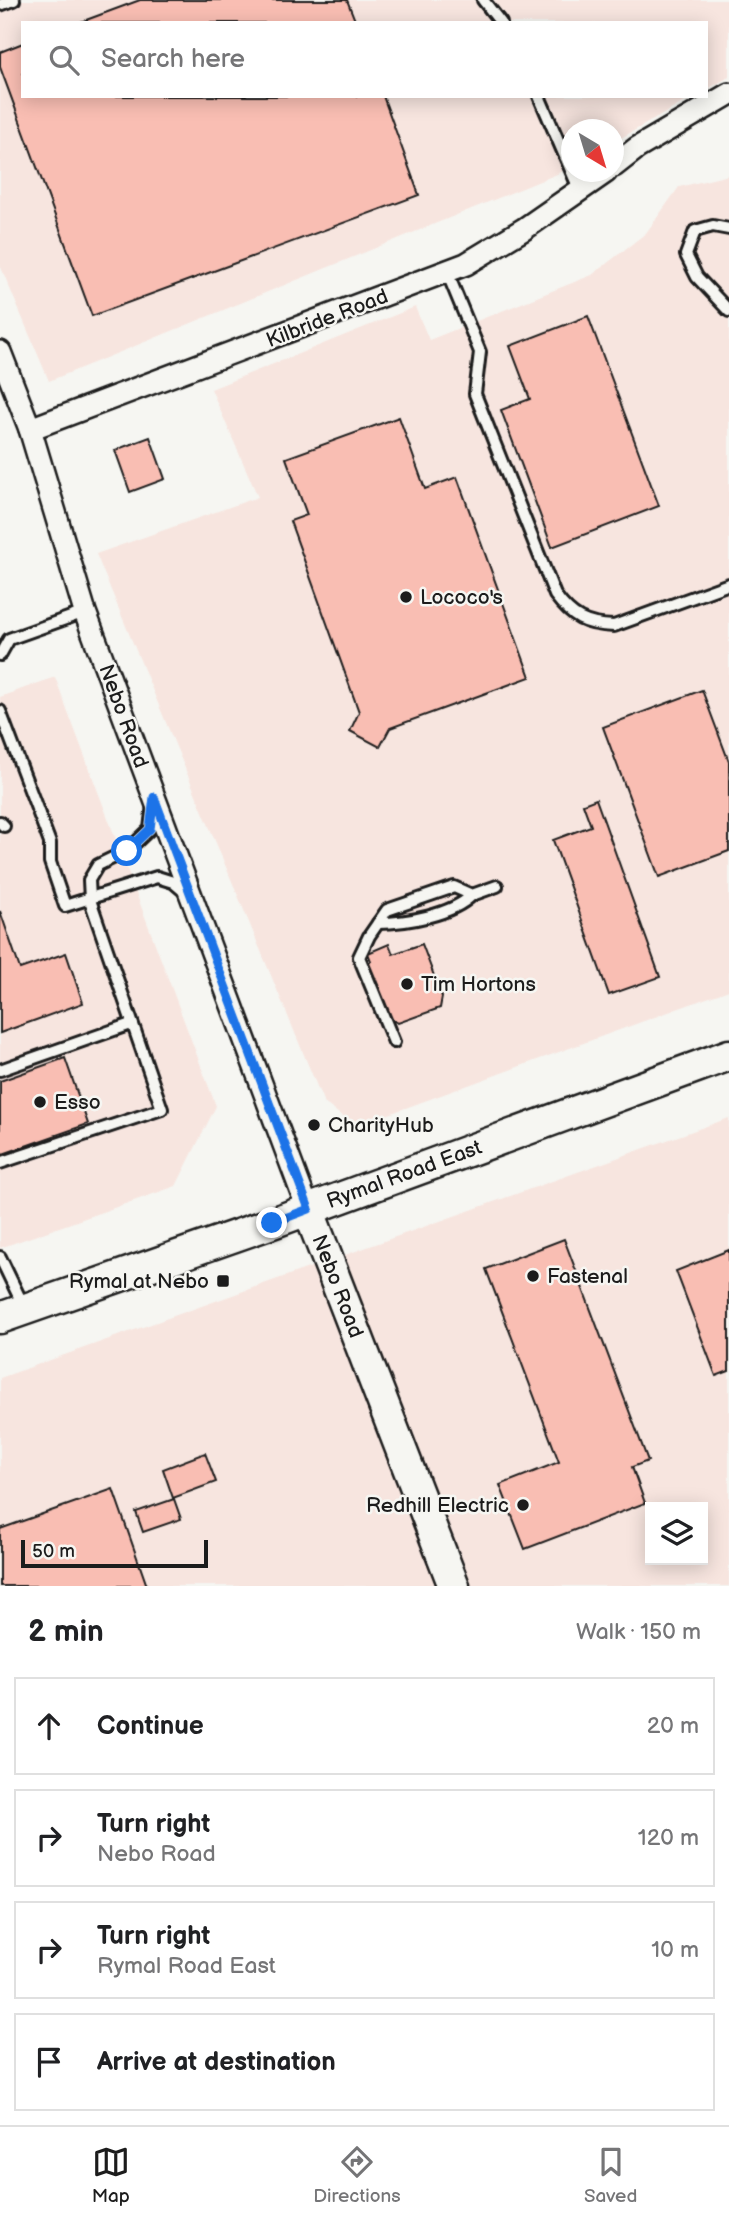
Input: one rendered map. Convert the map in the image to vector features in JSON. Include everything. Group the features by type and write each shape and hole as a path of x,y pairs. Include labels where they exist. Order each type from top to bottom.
{"main road":[{"name":"Rymal Road East","path":"13,1314 729,1055"},
{"name":"Nebo Road","path":"309,1209 454,1586"}],"street":[{"path":"624,158 729,94"},
{"name":"Kilbride Road","path":"30,429 466,264 524,229 592,182"},
{"name":"Nebo Road","path":"0,352 30,429 85,612 309,1209"}],"lane":[{"path":"0,5 14,0"},
{"path":"483,0 499,21"},
{"path":"540,98 580,191"},
{"path":"729,229 713,226 695,231 686,255 697,276 729,311"},
{"path":"447,272 480,352 475,394 555,595 566,609 588,623 614,626 729,584"},
{"path":"0,655 9,639 85,612"},
{"path":"0,713 50,843 50,862 65,906 157,877 173,882 191,896"},
{"path":"0,1163 11,1155 52,1141 162,1109 90,900 89,880 98,865 127,851 150,829 154,797"},
{"path":"378,923 402,923 463,904 472,895 497,886"},
{"path":"394,1042 359,957 387,910 454,887 472,895"},
{"path":"0,1070 25,1067 131,1024"},
{"path":"0,1257 13,1314"}],"shaded area":[{"path":"0,0 729,0 729,77 708,89 708,21 21,21 21,98 691,98 624,136 624,119 561,119 561,172 557,174 49,381 0,265"},
{"path":"729,175 729,990 356,1126 324,1103 96,554 258,497 211,389 415,307 429,340 592,275 646,233 679,187"},
{"path":"55,677 216,1106 176,1186 0,1248 0,697"},
{"path":"729,1118 729,1586 0,1586 0,1378"}],"building":[{"path":"140,0 347,0 355,21 83,21"},
{"path":"21,44 21,98 384,98 419,195 92,316 0,67 0,52"},
{"path":"588,316 659,506 552,547 501,410 530,399 510,346"},
{"path":"399,417 425,489 457,477 530,677 390,728 380,747 350,731 359,712 290,521 307,515 286,458"},
{"path":"150,437 165,479 130,492 115,450"},
{"path":"702,690 729,762 729,851 659,877 603,727"},
{"path":"596,799 660,977 609,995 553,840 591,826 583,804"},
{"path":"0,911 20,969 66,953 83,1003 0,1033"},
{"path":"389,944 393,954 422,944 442,997 440,1008 398,1023 388,1018 367,964 371,961 368,953"},
{"name":"Esso","path":"65,1058 88,1124 0,1155 0,1081"},
{"path":"564,1239 648,1461 632,1467 645,1503 525,1549 500,1485 559,1462 486,1269"},
{"path":"729,1250 729,1371 716,1376 676,1271"},
{"path":"205,1453 216,1482 173,1498 163,1469"},
{"path":"113,1489 147,1586 0,1586 0,1529"},
{"path":"174,1499 181,1519 143,1532 136,1512"}],"place":[{"name":"Lococo's","path":"406,597"},
{"name":"Tim Hortons","path":"407,984"},
{"name":"Esso","path":"40,1102"},
{"name":"CharityHub","path":"314,1125"},
{"name":"Fastenal","path":"533,1276"},
{"name":"Rymal at Nebo","path":"223,1281"},
{"name":"Redhill Electric","path":"523,1505"}],"route":[{"path":"127,851 150,829 154,797 309,1209 272,1223"}]}
